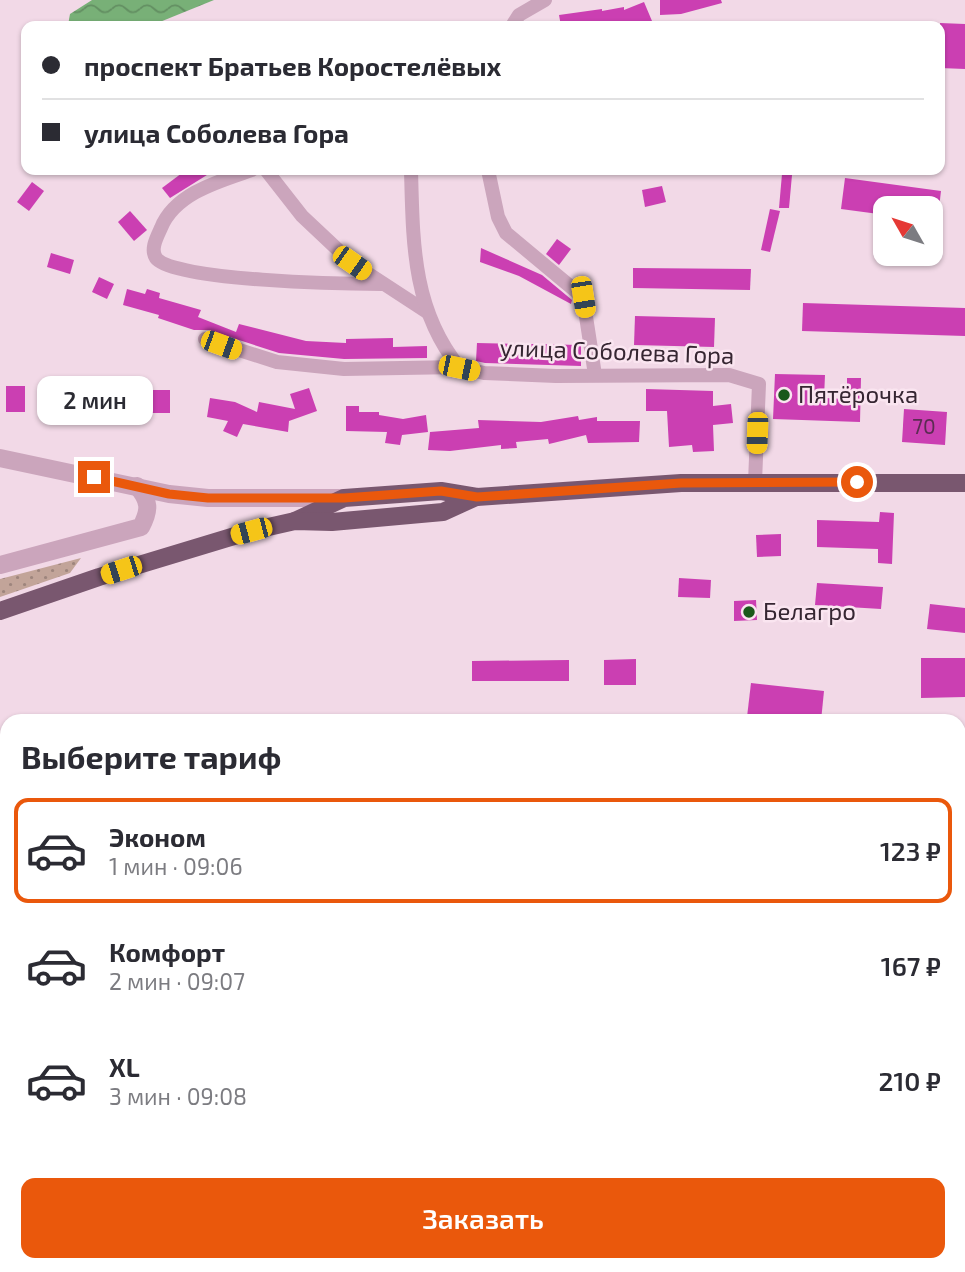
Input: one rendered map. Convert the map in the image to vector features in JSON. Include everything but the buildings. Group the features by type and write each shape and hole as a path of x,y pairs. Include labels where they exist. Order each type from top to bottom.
{"main road":[{"path":"0,611 209,542 295,521 344,498 441,491 477,497 681,483 965,483"},
{"path":"295,521 332,522 443,512 477,497"}],"street":[{"path":"515,21 519,15 545,0"},
{"path":"237,175 202,187 163,222 154,244 156,258 161,263 228,277 382,284"},
{"path":"270,175 302,216 326,239 382,284 427,312"},
{"path":"411,175 411,230 427,312 440,343 459,368"},
{"path":"489,175 498,217 506,233 583,297 595,375"},
{"name":"улица Соболева Гора","path":"205,340 277,362 344,369 459,368 484,373 729,375 759,384 755,482"},
{"path":"0,458 208,498 344,498"},
{"path":"0,565 141,527 149,513 147,497 137,486"}],"shaded area":[{"path":"81,558 70,573 0,597 0,579"}],"water":[{"path":"92,0 214,0 162,21 69,21 70,14"}],"place":[{"name":"Пятёрочка","path":"784,395"},
{"name":"Белагро","path":"749,612"}],"route":[{"path":"94,477 169,494 208,498 344,498 441,491 477,497 681,483 857,482"}]}
